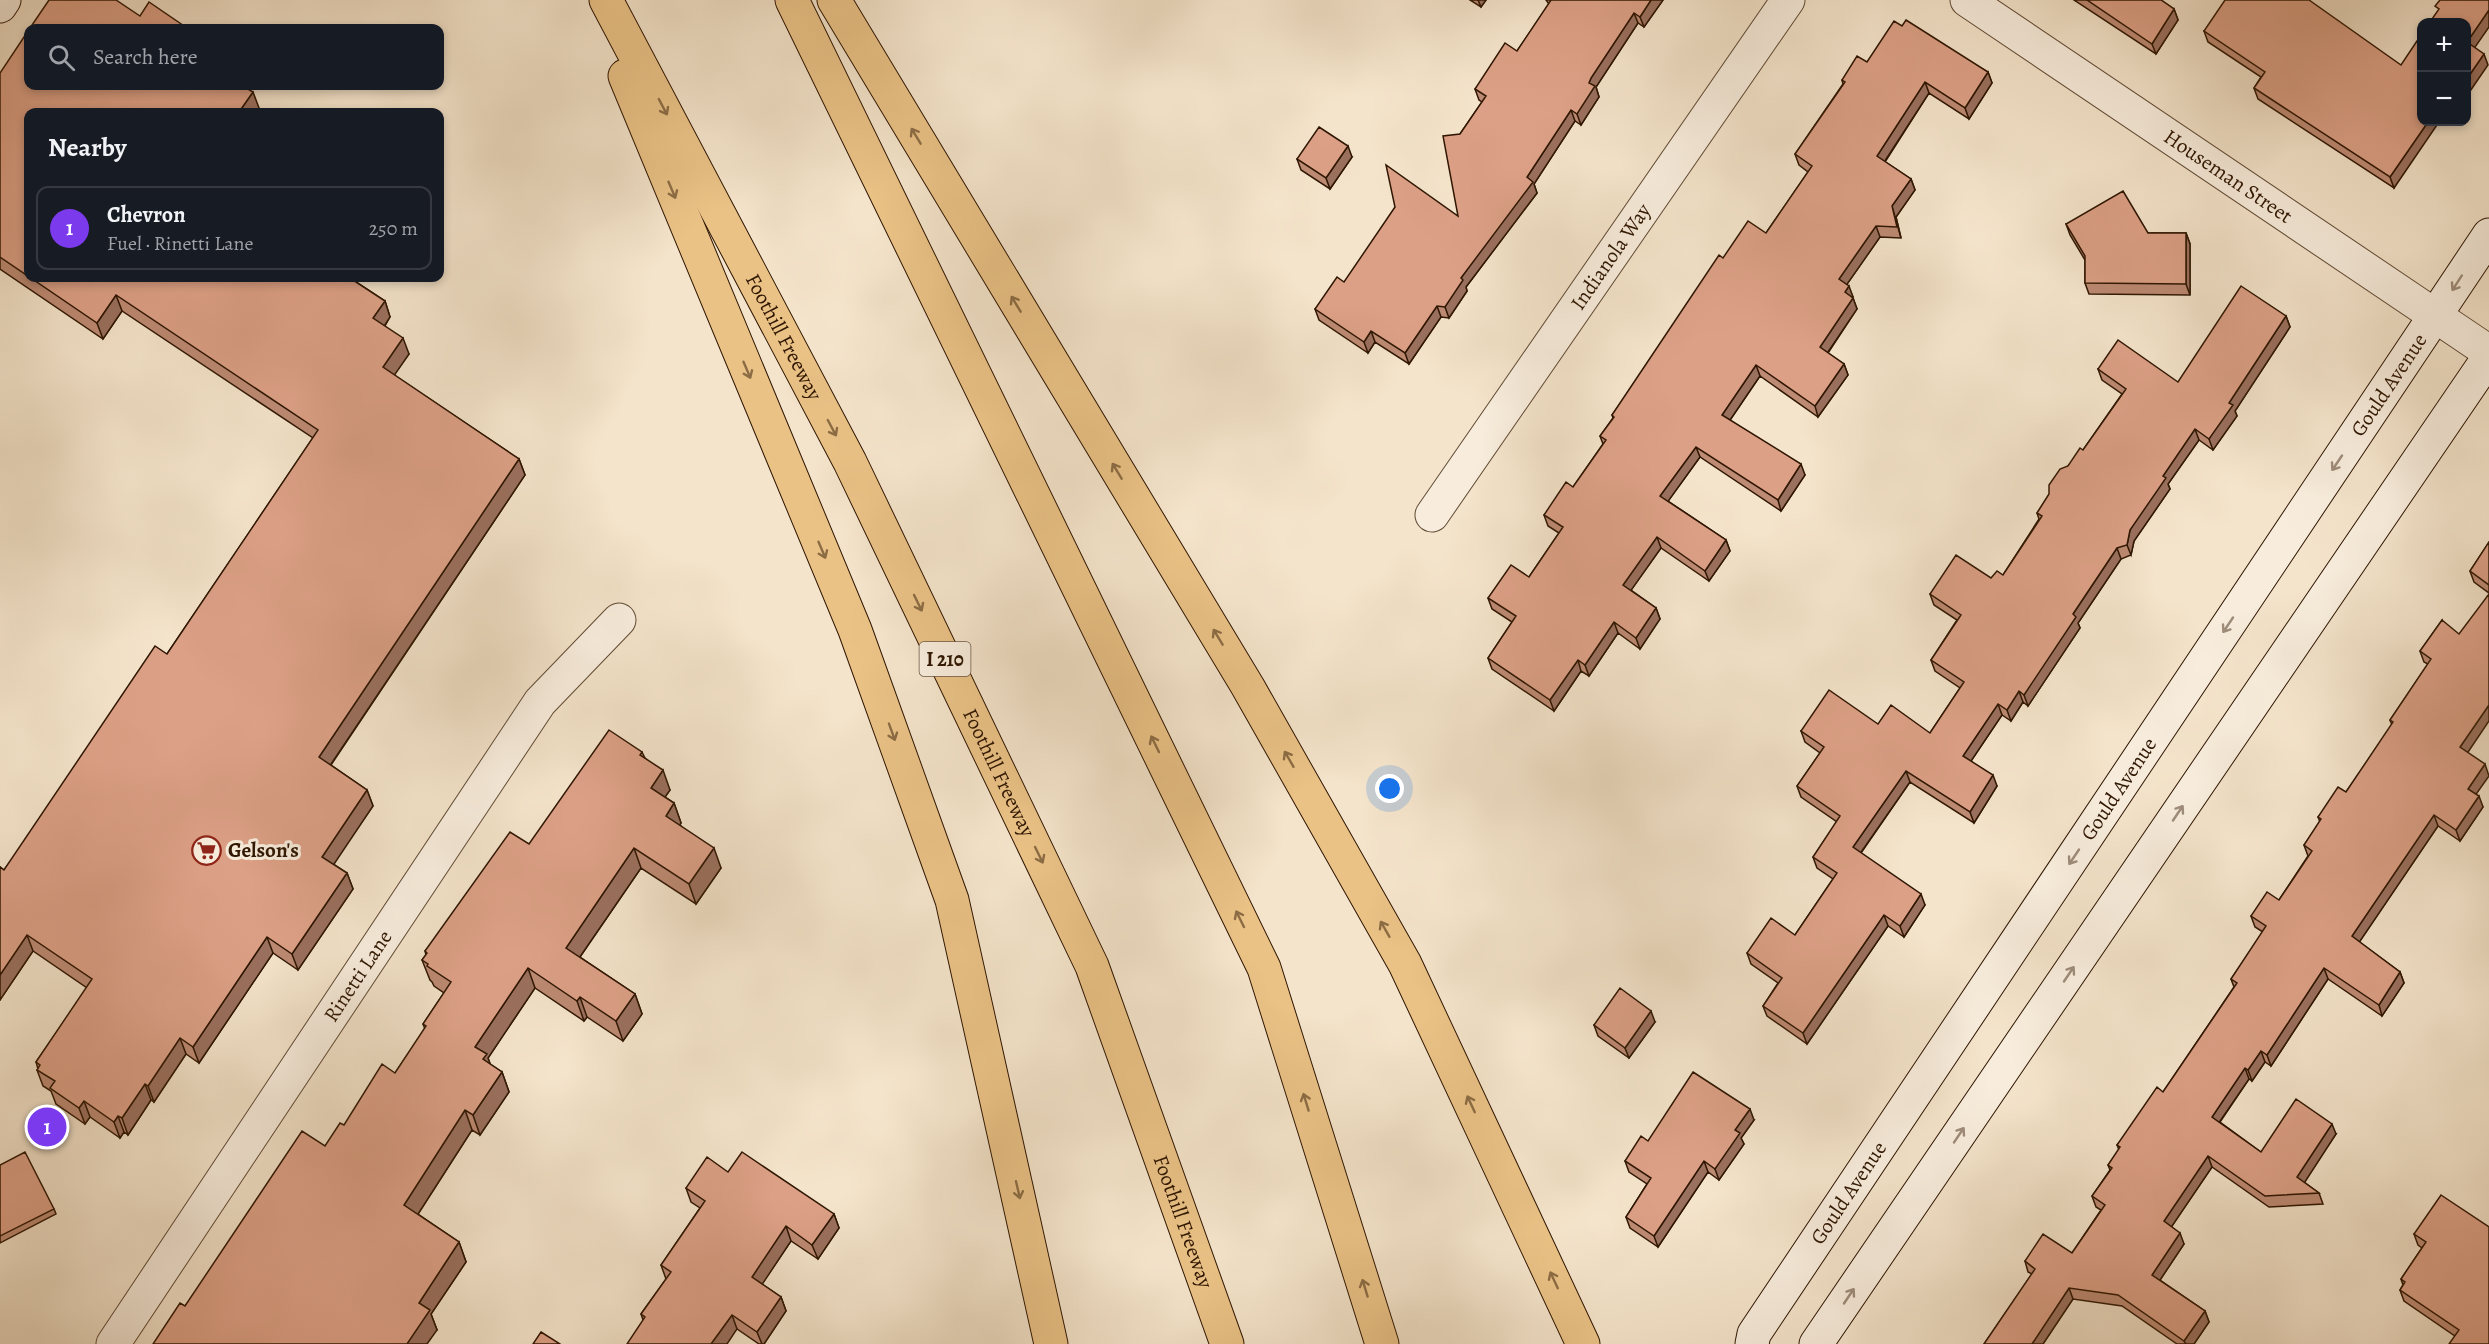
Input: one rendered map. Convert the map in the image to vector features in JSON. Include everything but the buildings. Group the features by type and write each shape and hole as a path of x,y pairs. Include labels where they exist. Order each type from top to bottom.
{"highway":[{"path":"593,0 855,630 952,900 1052,1344"},
{"name":"Foothill Freeway","path":"606,0 850,462 1092,966 1227,1344"},
{"path":"792,0 1264,968 1382,1344"},
{"path":"834,0 1248,687 1405,964 1584,1340"}],"street":[{"path":"0,6 4,0"},
{"name":"Indianola Way","path":"1432,515 1788,0"},
{"name":"Houseman Street","path":"1967,0 2489,352"},
{"name":"Gould Avenue","path":"1752,1344 1754,1334 2489,234"},
{"path":"1816,1344 2489,357"},
{"name":"Rinetti Lane","path":"113,1344 540,702 619,620"}],"place":[{"name":"Gelson's","path":"207,850"},
{"name":"Chevron","path":"47,1127"}]}
